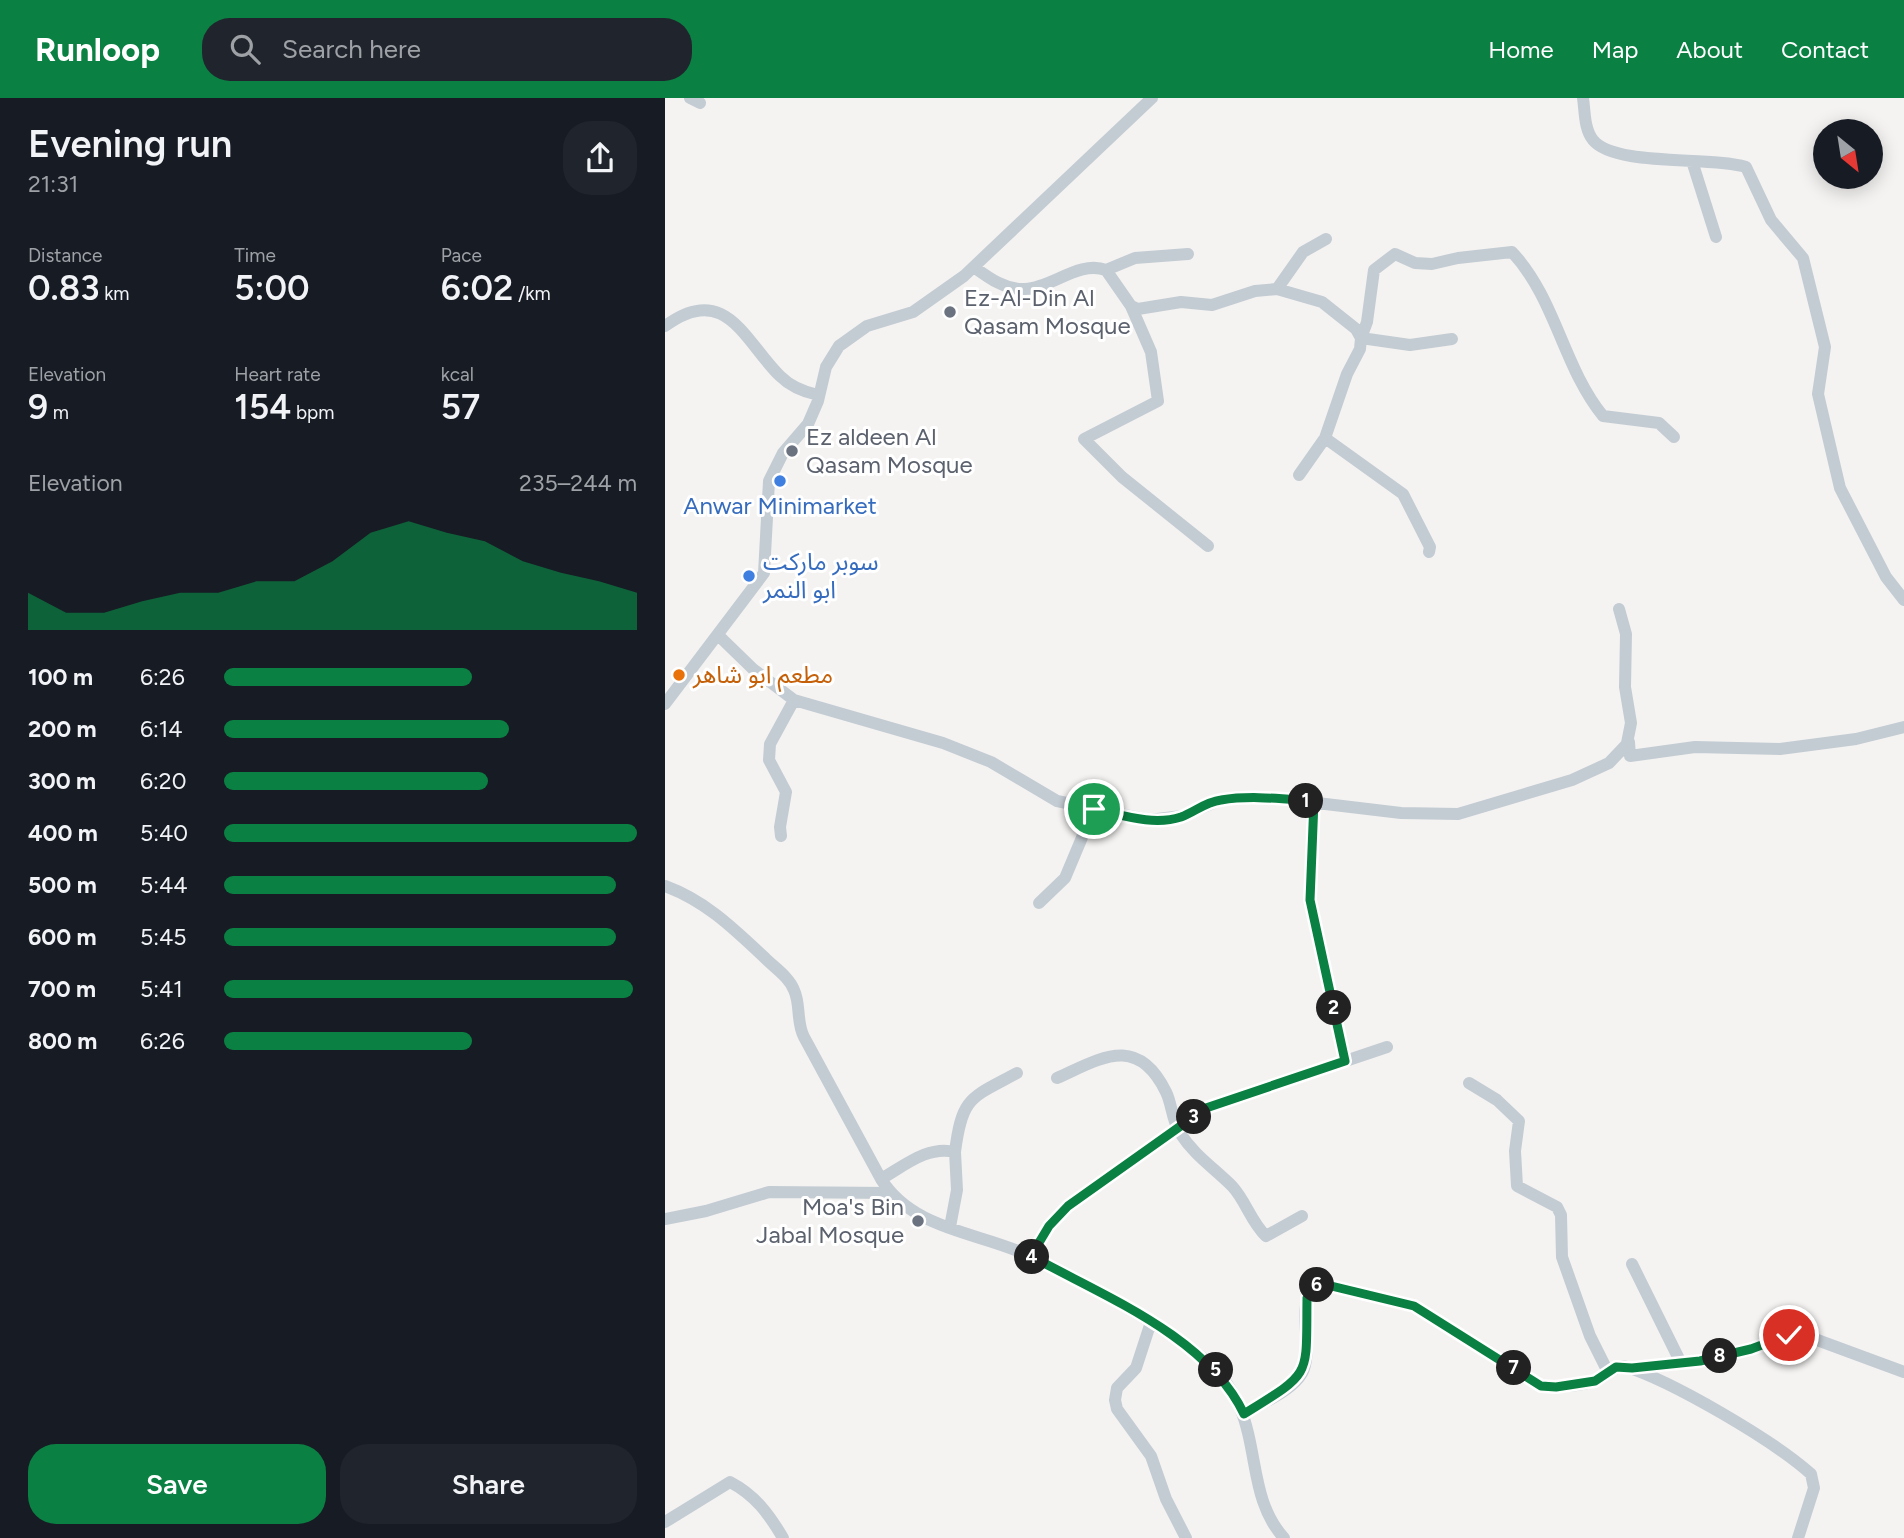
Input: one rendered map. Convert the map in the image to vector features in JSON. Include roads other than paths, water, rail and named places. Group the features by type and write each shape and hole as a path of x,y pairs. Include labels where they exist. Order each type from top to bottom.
{"street":[{"path":"665,704 764,573 769,481 783,453 808,424 827,366 848,338 867,326 904,317 974,267 1151,98"},
{"path":"1583,98 1586,127 1591,139 1603,149 1625,155 1746,167 1771,220 1803,258 1825,347 1818,394 1840,488 1887,578 1904,600"},
{"path":"1692,161 1716,237"},
{"path":"1277,289 1303,252 1326,239"},
{"path":"1300,475 1325,439 1347,374 1360,349 1374,270 1387,257 1395,254 1415,263 1432,264 1458,257 1512,252 1528,269 1544,299 1572,370 1604,416 1659,423 1674,437"},
{"path":"974,267 997,283 1025,289 1087,269 1106,271 1135,258 1188,254"},
{"path":"1106,271 1131,306 1151,352 1158,401 1084,439 1122,477 1208,545"},
{"path":"1131,306 1138,309 1187,302 1212,305 1255,291 1277,289 1322,302 1356,329 1361,338"},
{"path":"665,326 678,316 695,311 723,315 752,339 780,377 797,389 818,395"},
{"path":"1361,338 1411,345 1452,339"},
{"path":"1325,439 1403,494 1430,547 1429,552"},
{"path":"1619,609 1626,634 1625,687 1631,723 1630,756 1695,747 1780,749 1856,738 1904,727"},
{"path":"717,635 753,669 794,700 943,743 991,762 1058,801 1161,821 1182,816 1210,802 1223,799 1267,797 1401,813 1458,814 1572,780 1609,763 1629,742"},
{"path":"781,836 786,792 769,760 770,744 794,700"},
{"path":"1618,760 1629,742"},
{"path":"1314,801 1310,900 1345,1061"},
{"path":"1039,903 1065,878 1094,809"},
{"path":"665,886 693,898 722,917 788,981 796,998 800,1029 890,1194 913,1212 1031,1256 1151,1322 1213,1367 1231,1390 1244,1414 1267,1512 1284,1538"},
{"path":"1031,1256 1049,1226 1068,1206 1216,1102 1387,1047"},
{"path":"1057,1078 1100,1057 1123,1056 1139,1060 1153,1070 1167,1094 1178,1130 1197,1156 1233,1186 1266,1236 1302,1216"},
{"path":"950,1227 957,1190 955,1152 961,1117 972,1099 992,1084 1017,1073"},
{"path":"1469,1083 1497,1100 1519,1121 1515,1151 1517,1186 1557,1207 1561,1215 1561,1248 1565,1267 1608,1372"},
{"path":"881,1179 929,1152 942,1149 955,1152"},
{"path":"665,1219 706,1211 769,1192 890,1194"},
{"path":"1632,1264 1681,1363"},
{"path":"1244,1414 1292,1384 1303,1372 1306,1362 1307,1298 1311,1289 1323,1284 1414,1306 1541,1386 1556,1387 1589,1382 1616,1367 1681,1363 1751,1349 1778,1337 1801,1334 1904,1372"},
{"path":"1151,1322 1136,1368 1117,1388 1115,1400 1117,1409 1151,1456 1166,1499 1186,1538"},
{"path":"1632,1368 1697,1401 1769,1443 1811,1474 1814,1488 1798,1538"},
{"path":"665,1522 730,1482 747,1491 770,1514 783,1538"}],"place":[{"name":"Ez-Al-Din Al Qasam Mosque","path":"950,312"},
{"name":"Ez aldeen Al Qasam Mosque","path":"792,451"},
{"name":"Anwar Minimarket","path":"780,481"},
{"name":"سوبر ماركت ابو النمر","path":"749,576"},
{"name":"مطعم ابو شاهر","path":"679,675"},
{"name":"Moa's Bin Jabal Mosque","path":"918,1221"}]}
